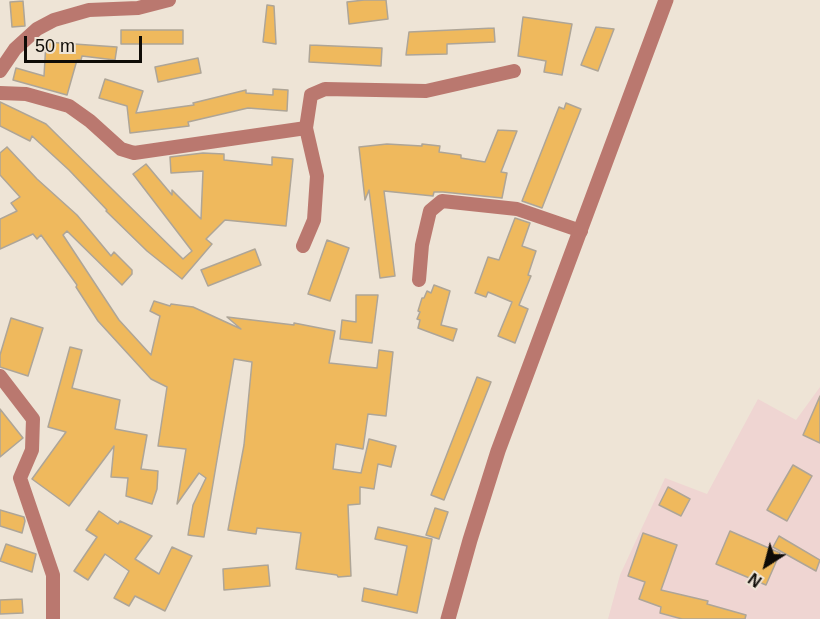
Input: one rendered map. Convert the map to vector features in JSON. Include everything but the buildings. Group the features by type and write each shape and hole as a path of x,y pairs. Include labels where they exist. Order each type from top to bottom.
{"street":[{"path":"0,71 15,49 37,29 54,20 89,10 138,8 169,0"},
{"path":"448,619 498,450 666,0"},
{"path":"303,246 314,220 317,176 306,128 311,95 325,89 426,91 514,71"},
{"path":"0,93 26,94 69,106 90,121 121,149 134,153 306,128"},
{"path":"419,280 422,245 430,211 442,201 517,209 581,231"},
{"path":"0,376 33,419 32,450 20,478 53,575 53,619"}],"shaded area":[{"path":"820,387 820,619 608,619 620,575 665,478 707,494 758,399 796,420"}]}
